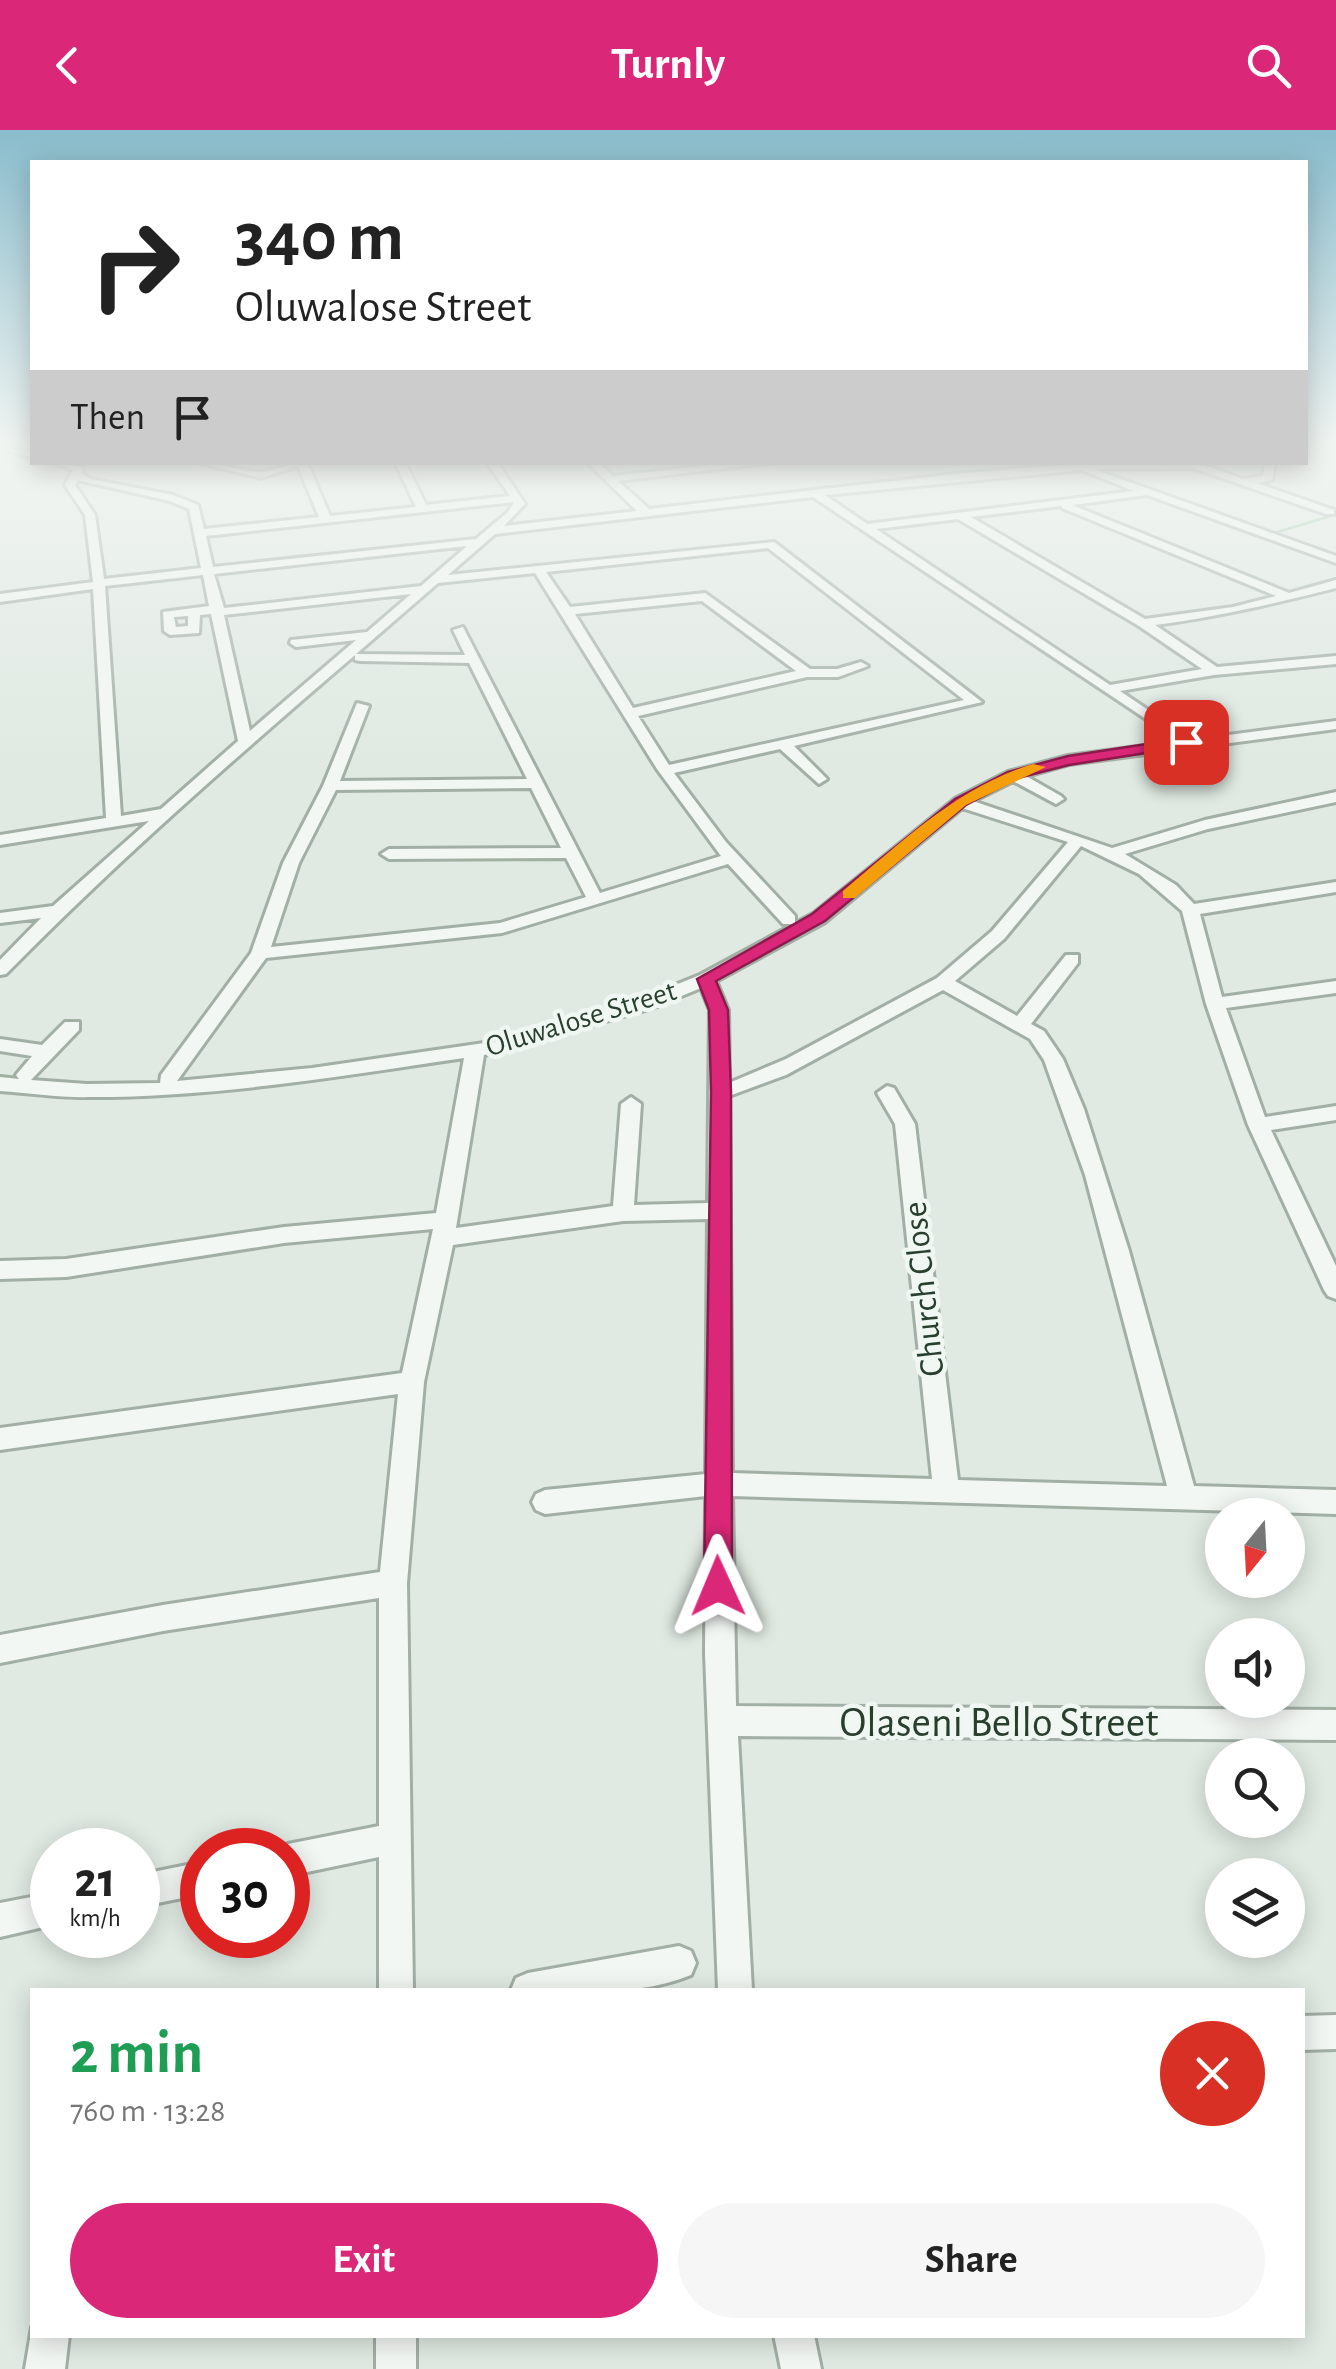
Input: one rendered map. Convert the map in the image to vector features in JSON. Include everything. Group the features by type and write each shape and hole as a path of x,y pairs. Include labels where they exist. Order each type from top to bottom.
{"street":[{"path":"95,552 114,822"},
{"path":"204,552 245,742"},
{"path":"0,598 379,552"},
{"path":"0,970 58,911 245,742 464,552"},
{"path":"194,612 688,552"},
{"path":"667,770 975,702 781,552"},
{"path":"903,552 1176,735"},
{"path":"1023,552 1143,623 1214,671"},
{"path":"1181,552 1292,598"},
{"path":"537,568 729,859 789,920"},
{"path":"1143,623 1198,618 1292,598 1336,584"},
{"path":"1322,588 1336,595"},
{"path":"568,611 705,597 807,673"},
{"path":"459,630 470,659 594,899"},
{"path":"296,643 370,635"},
{"path":"360,657 470,659"},
{"path":"1110,689 1214,671 1336,660"},
{"path":"632,713 807,673 820,675 861,666"},
{"path":"168,1080 260,953 291,863 330,786 362,706"},
{"name":"Oluwalose Street","path":"0,1074 168,1080 312,1066 473,1043 540,1027 699,970 789,920 950,797 1004,769 1060,754 1176,735 1336,722"},
{"name":"Oluwalose Street","path":"0,1084 87,1091 165,1089 475,1052 646,1004 706,979 834,908 960,802 1013,775 1068,760 1336,722"},
{"path":"783,744 819,779"},
{"path":"1013,775 1056,799"},
{"path":"330,786 534,782"},
{"path":"1111,854 1205,825 1336,797"},
{"path":"960,802 1111,854 1158,878 1190,910 1215,1004 1258,1125 1328,1253 1336,1290"},
{"path":"0,840 168,813"},
{"path":"721,1092 748,1086 943,982 971,960 1024,906 1076,842"},
{"path":"389,854 569,853"},
{"path":"260,953 502,928 729,859"},
{"path":"1190,910 1336,887"},
{"path":"0,918 58,911"},
{"path":"1020,1025 1072,958"},
{"path":"706,979 719,1010 716,1484 727,1885 736,1988"},
{"path":"943,982 1020,1025 1048,1046 1084,1132 1184,1500"},
{"path":"1215,1004 1336,987"},
{"path":"26,1075 72,1026"},
{"path":"0,1045 46,1052"},
{"path":"396,1988 393,1583 412,1382 445,1229 475,1052"},
{"name":"Church Close","path":"887,1093 905,1124 946,1490"},
{"path":"623,1213 631,1104"},
{"path":"1258,1125 1336,1114"},
{"path":"0,1270 66,1268 284,1235 445,1229 623,1213 718,1211"},
{"path":"0,1439 412,1382"},
{"path":"545,1502 716,1484 1336,1502"},
{"path":"0,1649 163,1618 393,1583"},
{"name":"Olaseni Bello Street","path":"722,1721 1336,1725"},
{"path":"310,1856 396,1838"},
{"path":"0,1920 30,1914"},
{"path":"540,1988 679,1964"},
{"path":"1305,2033 1336,2032"},
{"path":"45,2369 49,2338"},
{"path":"396,2338 396,2369"},
{"path":"795,2338 800,2369"}],"slow traffic":[{"path":"849,895 960,802 1013,775 1039,767"}],"route":[{"path":"718,1586 721,1092 719,1010 706,979 834,908 960,802 1013,775 1068,760 1186,742"}]}
